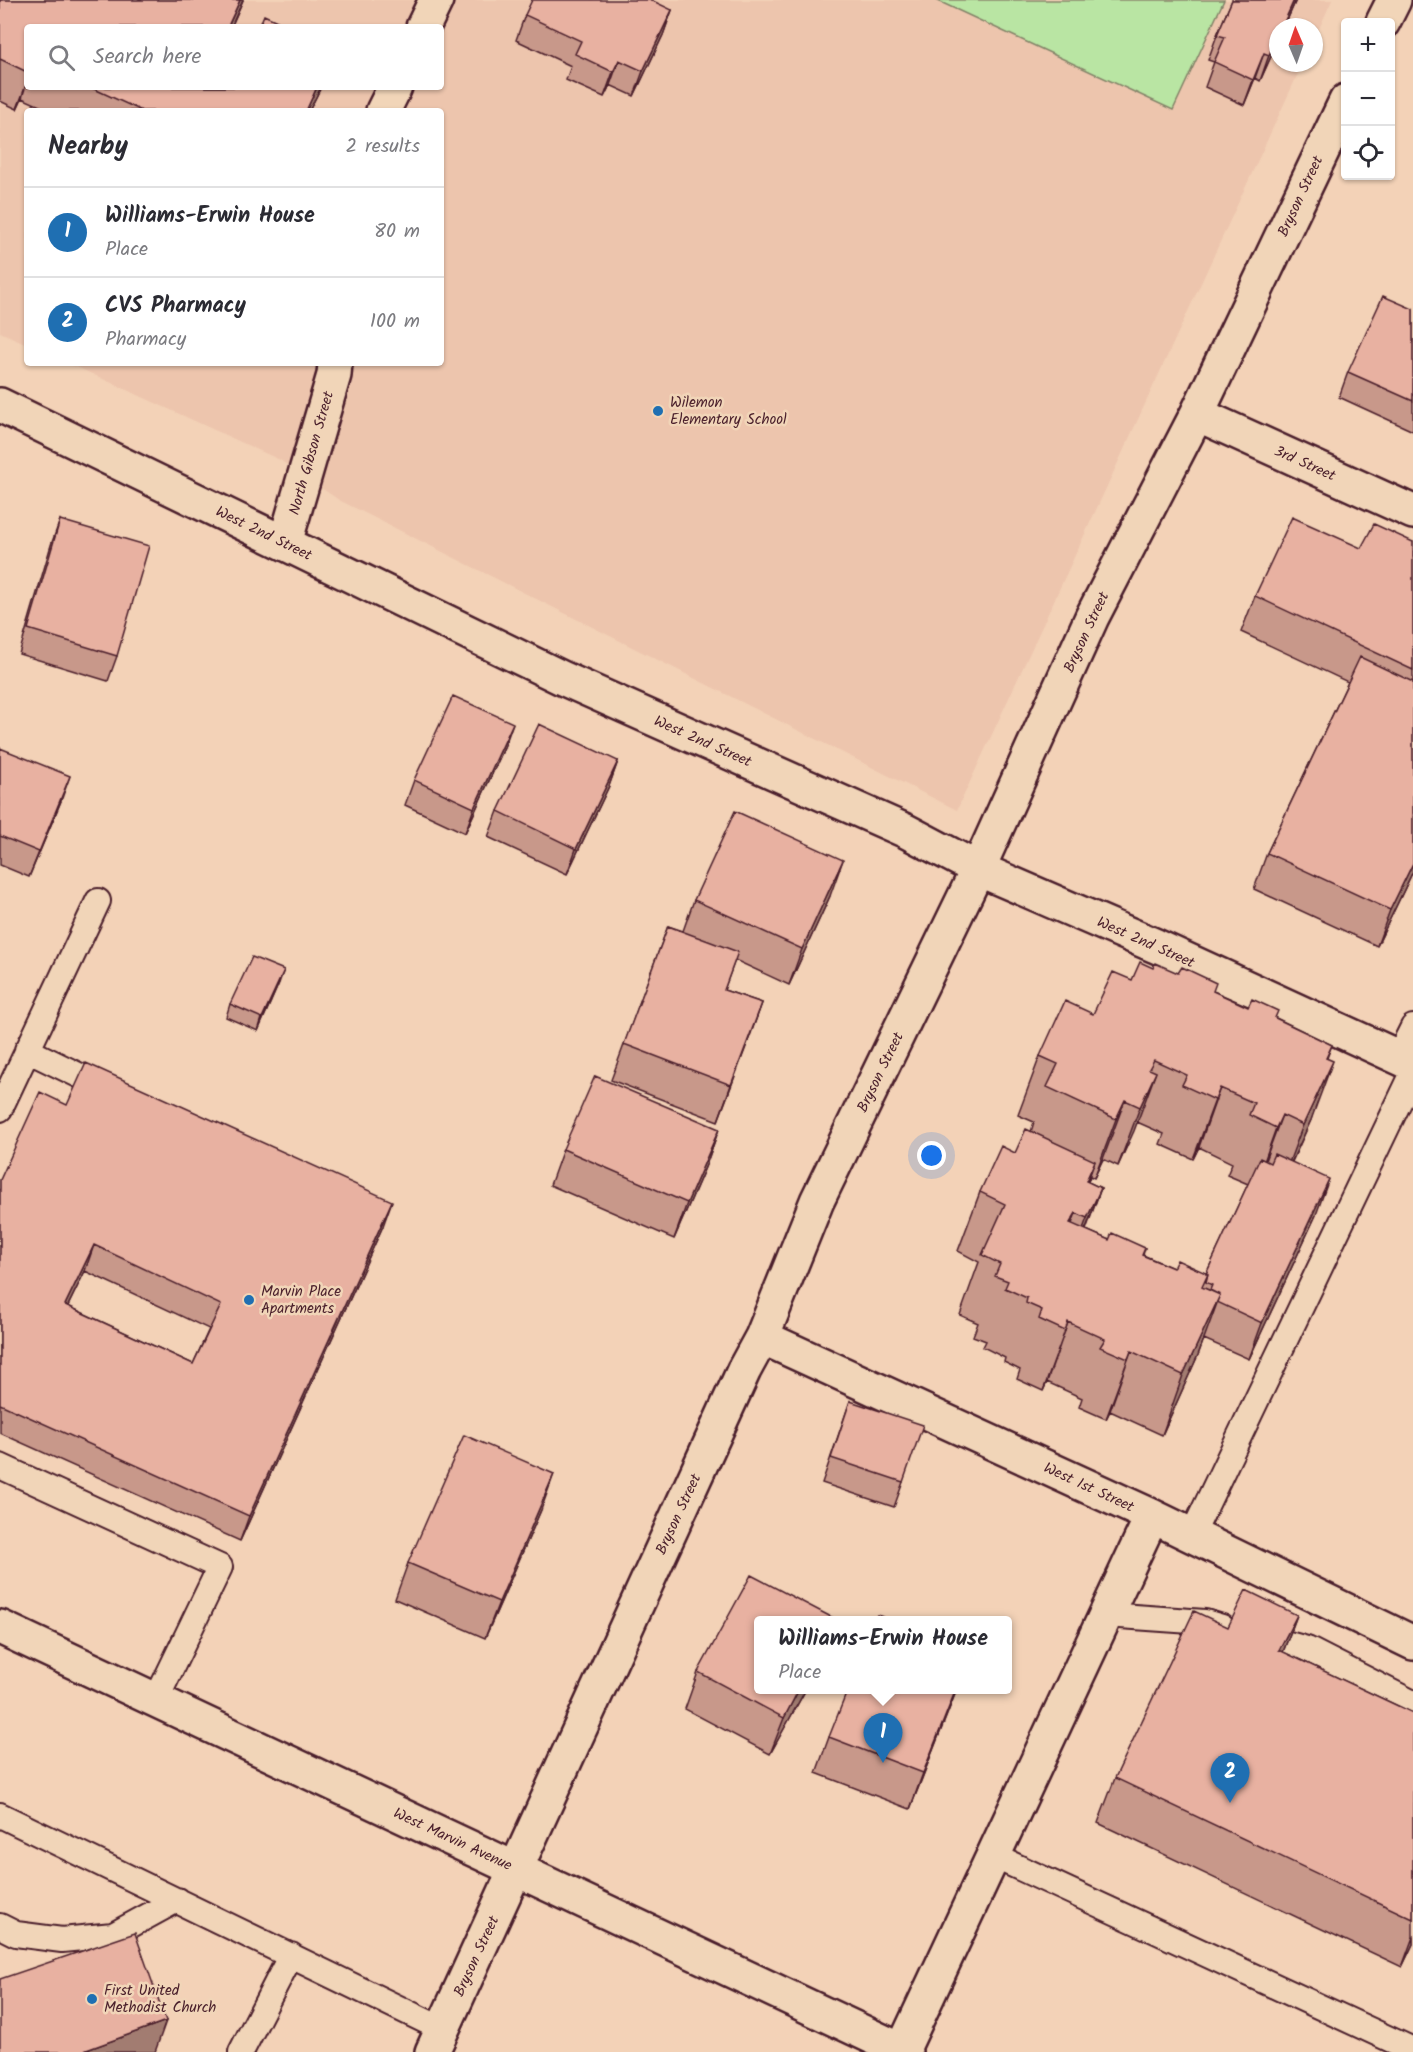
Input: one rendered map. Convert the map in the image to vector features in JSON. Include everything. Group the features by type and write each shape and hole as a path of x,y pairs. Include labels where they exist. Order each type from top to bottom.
{"street":[{"path":"424,24 436,0"},
{"path":"1385,18 1394,0"},
{"path":"384,108 394,90"},
{"name":"Bryson Street","path":"437,2040 744,1370 762,1337 817,1201 978,869 1092,617 1197,414 1341,112"},
{"name":"North Gibson Street","path":"285,543 335,366"},
{"name":"West 2nd Street","path":"0,405 562,678 906,831 978,869 1156,946 1408,1065"},
{"name":"3rd Street","path":"1197,414 1413,512"},
{"name":"West 1st Street","path":"762,1337 1152,1516 1413,1643"},
{"path":"904,2051 1152,1516"},
{"name":"West Marvin Avenue","path":"0,1627 904,2051"}],"lane":[{"path":"0,1109 98,902"},
{"path":"1191,1535 1408,1065 1413,1027"},
{"path":"27,1050 124,1097"},
{"path":"0,1466 220,1567 156,1700"},
{"path":"1106,1615 1205,1622 1307,1649 1413,1703"},
{"path":"0,1815 291,1955 437,2040"},
{"path":"994,1856 1413,2050"},
{"path":"0,1926 16,1934 62,1940 113,1935 177,1900"},
{"path":"241,2052 291,1955"}],"shaded area":[{"name":"Wilemon Elementary School","path":"0,0 1332,0 1323,20 1323,18 1269,18 1269,72 1299,72 957,810 339,500 280,460 75,366 444,366 444,108 24,108 24,343 0,332"}],"green space":[{"path":"936,0 1224,0 1173,110"}],"building":[{"path":"0,0 240,0 229,24 24,24 24,71 0,59"},
{"path":"532,0 651,0 672,10 643,71 619,60 613,72 575,54 581,41 525,15"},
{"path":"1232,0 1294,0 1286,18 1269,18 1269,55 1264,53 1253,80 1214,62 1225,37 1217,35"},
{"path":"264,15 284,24 260,24"},
{"path":"96,90 316,90 307,108 136,108"},
{"path":"1383,296 1413,309 1413,401 1348,372"},
{"path":"1292,517 1361,548 1374,524 1413,542 1413,670 1255,596"},
{"path":"60,520 149,546 117,656 28,629"},
{"path":"1360,657 1413,682 1413,863 1390,910 1267,853"},
{"path":"453,696 513,723 474,808 414,780"},
{"path":"539,724 618,761 576,849 498,811"},
{"path":"0,748 70,776 39,852 0,836"},
{"path":"735,811 843,860 802,949 694,900"},
{"path":"668,926 738,952 724,990 762,1003 731,1085 624,1044"},
{"path":"252,957 284,970 262,1018 230,1004"},
{"path":"1140,962 1153,968 1155,963 1178,973 1182,967 1216,983 1213,991 1248,1007 1252,999 1278,1011 1275,1018 1332,1045 1326,1058 1333,1061 1303,1125 1282,1115 1276,1128 1249,1115 1254,1103 1220,1088 1215,1100 1182,1085 1187,1075 1154,1060 1149,1069 1156,1072 1140,1107 1125,1100 1116,1119 1047,1087 1058,1064 1040,1056 1065,1001 1093,1014 1113,972 1132,980"},
{"name":"Marvin Place Apartments","path":"86,1063 392,1201 249,1516 0,1404 0,1180 40,1092 67,1105","holes":["94,1245 221,1305 193,1364 65,1305"]},
{"path":"595,1076 719,1129 687,1203 563,1149"},
{"path":"1026,1129 1095,1161 1086,1181 1101,1188 1087,1218 1076,1213 1070,1223 1109,1240 1112,1233 1145,1248 1142,1255 1173,1268 1177,1260 1208,1274 1202,1287 1220,1295 1183,1375 1131,1351 1128,1359 1100,1347 1105,1339 1068,1322 1065,1331 1039,1319 1042,1310 1026,1303 1027,1298 1005,1288 1008,1281 995,1276 1000,1264 982,1255 1005,1204 980,1192 1001,1146 1015,1153"},
{"path":"1274,1154 1329,1179 1262,1323 1217,1302 1220,1295 1210,1290 1212,1285 1206,1282 1208,1274 1206,1274 1260,1158 1270,1163"},
{"path":"850,1401 923,1425 903,1482 831,1458"},
{"path":"464,1435 554,1474 499,1602 408,1563"},
{"path":"751,1575 829,1616 754,1616 754,1694 796,1694 784,1718 698,1672"},
{"path":"1246,1590 1297,1615 1279,1650 1413,1713 1413,1919 1115,1778 1194,1611 1228,1627"},
{"path":"846,1694 954,1694 923,1773 829,1737"},
{"path":"135,1933 166,2021 81,2052 0,2052 0,1979"}],"place":[{"name":"Wilemon Elementary School","path":"658,411"},
{"name":"Marvin Place Apartments","path":"249,1300"},
{"name":"Williams-Erwin House","path":"883,1763"},
{"name":"CVS Pharmacy","path":"1230,1803"},
{"name":"First United Methodist Church","path":"92,1999"}]}
